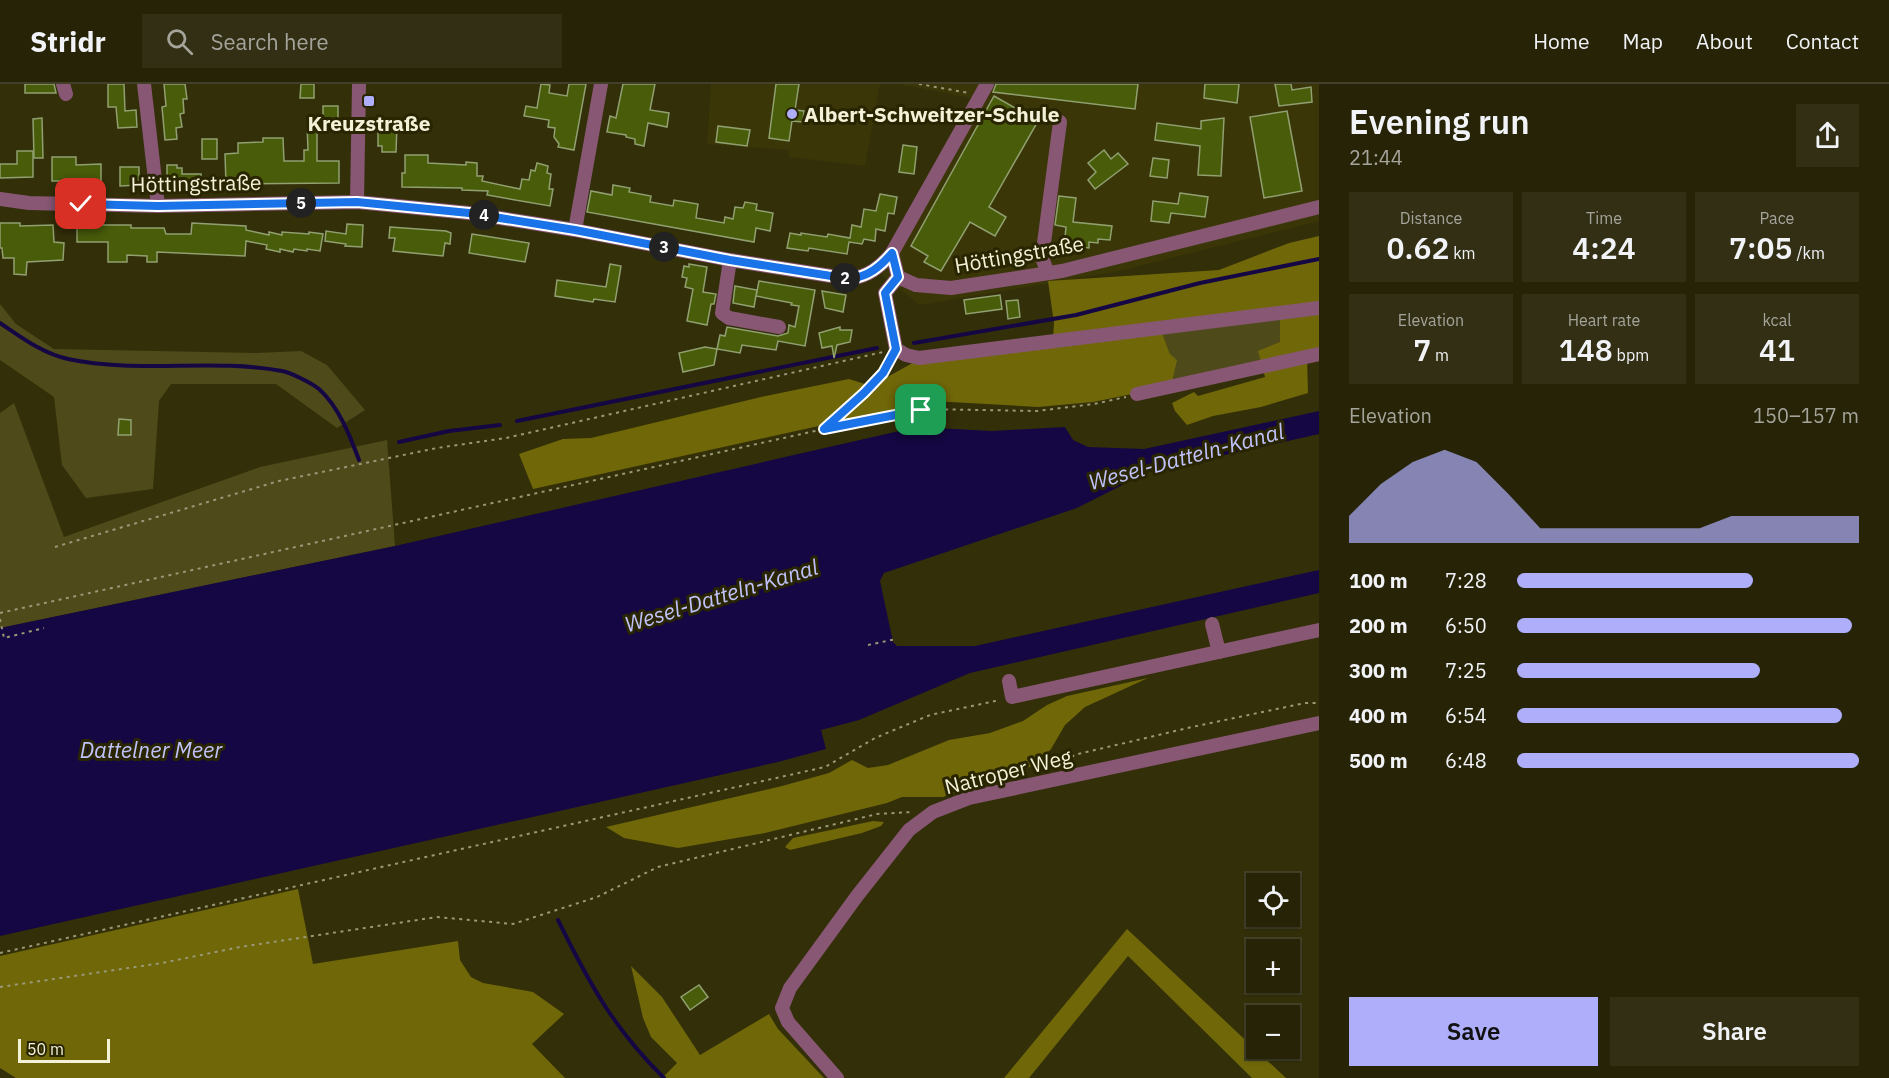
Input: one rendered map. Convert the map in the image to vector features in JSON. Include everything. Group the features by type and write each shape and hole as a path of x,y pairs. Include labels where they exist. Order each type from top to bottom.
{"street":[{"path":"144,84 158,206"},
{"path":"357,202 359,84"},
{"path":"575,230 601,84"},
{"name":"Höttingstraße","path":"0,199 29,203 158,206 357,202 469,213 850,279 863,277 880,267 892,253 984,89"},
{"path":"1048,273 1042,258 1060,123"},
{"name":"Höttingstraße","path":"898,277 916,285 951,288 1048,273 1319,207"},
{"path":"892,253 898,277 885,293 896,349 906,355 919,358 1317,310"},
{"path":"730,260 722,313 729,318 779,327"},
{"path":"1137,394 1319,354"},
{"path":"1212,624 1219,652"},
{"path":"1009,681 1012,697 1319,630"},
{"name":"Natroper Weg","path":"837,1078 788,1022 782,1008 790,988 857,896 909,830 933,812 969,798 1319,723"}],"path":[{"path":"919,84 984,89"},
{"path":"824,429 883,373 896,349"},
{"path":"55,547 279,481 437,448 506,438 896,349"},
{"path":"0,613 824,429 921,410 1037,411 1094,404 1137,394"},
{"path":"0,619 2,638 44,628"},
{"path":"868,645 896,639"},
{"path":"0,953 825,767 875,738 930,715 1012,697"},
{"path":"1066,764 1074,755 1203,724 1305,703 1319,703"},
{"path":"0,987 162,963 240,947 437,917 513,924 597,897 658,867 877,814 933,812"}],"shaded area":[{"name":"Albert-Schweitzer-Schule","path":"711,84 880,84 865,166 789,157 788,150 707,144"},
{"name":"Albert-Schweitzer-Schule","path":"898,84 986,84 977,99"},
{"path":"988,84 1319,84 1319,221 1115,272 920,305 881,274"},
{"path":"1319,236 1319,307 1053,339 1054,323 1048,281 1219,270 1289,243"},
{"path":"0,304 16,324 54,349 256,353 301,351 327,365 365,410 337,428 276,384 171,384 159,401 153,489 86,498 62,465 54,397 0,360"},
{"path":"1314,311 1319,315 1319,352 1307,355 1308,393 1261,407 1213,416 1187,425 1175,411 1172,403 1194,392 1198,396 1265,377 1258,351 1280,342 1280,315"},
{"path":"1280,315 1280,342 1262,364 1171,386 1170,354 1161,330"},
{"path":"1161,330 1170,354 1177,360 1171,386 1093,402 1038,407 932,401 533,489 519,454 563,439 591,438 761,397 849,379 871,386 918,360"},
{"path":"14,403 64,537 260,467 387,440 395,546 0,628 0,413"},
{"path":"1148,678 1085,707 1065,725 1051,749 1038,763 1021,771 943,797 902,797 887,803 765,833 678,848 624,838 606,827 782,786 829,773 852,760 868,768 888,765 949,740 990,733 1023,721 1047,705 1067,696"},
{"path":"873,821 884,822 881,826 862,833 790,850 785,847 793,838"},
{"path":"298,889 313,964 458,941 460,960 471,977 483,983 533,992 564,1014 532,1044 565,1078 16,1078 0,1068 0,956"},
{"path":"1127,929 1246,1041 1246,1059 1266,1059 1286,1078 1252,1078 1128,956 1029,1078 1004,1078"},
{"path":"631,966 662,997 700,1055 769,1014 778,1029 824,1078 662,1078 677,1063 651,1037 643,1018"}],"water":[{"name":"Dattelner Meer","path":"1319,411 1319,434 1148,472 1077,508 884,573 880,581 893,642 897,646 975,646 1319,570 1319,593 970,673 859,720 821,730 826,749 778,762 0,936 0,628 395,546 917,427 992,431 1065,427 1073,440 1088,447 1144,449"}],"building":[{"path":"25,84 54,84 56,93 25,93"},
{"path":"108,84 124,84 125,111 136,110 137,127 118,128 116,107 108,107"},
{"path":"164,84 185,84 187,99 183,99 184,113 180,114 182,127 176,128 177,139 165,140 162,107 166,106"},
{"path":"301,84 314,84 314,98 300,98"},
{"path":"541,84 550,85 549,93 567,96 569,84 586,84 574,150 558,147 559,144 554,137 555,128 548,127 549,120 524,116 526,106 537,108"},
{"path":"623,84 655,84 650,110 669,113 667,127 648,123 644,146 635,144 635,139 626,137 626,135 607,132 610,116 616,118"},
{"path":"776,84 799,84 795,110 804,111 803,122 792,121 789,141 769,138"},
{"path":"996,84 1138,84 1135,109 993,92"},
{"path":"1205,84 1239,84 1237,103 1204,98"},
{"path":"1275,84 1291,84 1292,90 1311,87 1312,102 1279,106"},
{"path":"994,96 1038,121 989,207 1006,217 995,236 970,222 941,271 924,262 928,256 911,246"},
{"path":"323,106 338,106 338,126 323,126"},
{"path":"1287,111 1302,191 1264,198 1250,117"},
{"path":"42,118 43,158 34,158 33,119"},
{"path":"1224,118 1221,176 1198,175 1200,146 1155,140 1157,123 1201,129 1201,121"},
{"path":"307,124 317,124 317,161 339,161 339,183 226,184 225,154 238,153 238,143 263,142 263,138 283,138 284,161 304,161 304,150 308,150"},
{"path":"378,124 397,125 396,152 382,152 382,146 378,146"},
{"path":"718,126 750,130 747,146 716,142"},
{"path":"202,139 217,139 217,159 202,159"},
{"path":"903,145 917,147 914,174 899,172"},
{"path":"1104,150 1111,159 1118,153 1128,164 1095,189 1088,180 1096,172 1088,163"},
{"path":"17,151 33,151 33,177 0,178 0,164 17,164"},
{"path":"405,155 428,155 428,163 466,165 466,162 477,163 477,176 483,176 482,181 520,189 522,179 529,180 531,170 535,171 537,163 548,166 547,173 551,174 549,189 553,189 550,206 487,195 488,191 402,187"},
{"path":"52,157 76,157 76,165 101,164 101,184 85,184 85,181 52,181"},
{"path":"1153,158 1169,160 1167,178 1150,176"},
{"path":"167,165 177,165 177,168 182,168 182,174 201,174 201,185 167,185"},
{"path":"120,167 139,167 139,185 120,186"},
{"path":"613,185 630,188 629,192 651,196 650,202 673,206 674,200 698,204 696,218 724,223 725,217 733,219 735,207 743,208 745,202 757,204 756,210 773,213 770,231 756,228 754,242 587,212 591,191 612,195"},
{"path":"1180,193 1208,197 1205,217 1171,213 1169,223 1151,221 1153,201 1178,204"},
{"path":"880,194 897,197 894,214 888,213 885,231 876,229 875,241 864,239 862,244 849,242 847,254 809,248 808,251 787,248 790,233 827,237 828,234 850,238 852,225 861,227 864,209 876,211"},
{"path":"1059,196 1076,198 1073,222 1112,226 1110,240 1098,239 1098,243 1089,242 1089,248 1075,246 1074,249 1064,248 1066,227 1055,225"},
{"path":"0,223 20,223 20,226 53,225 54,242 64,243 63,260 27,262 26,275 14,274 14,258 3,258 2,248 0,248"},
{"path":"192,223 246,226 246,230 269,235 269,232 282,235 282,232 323,234 320,251 294,249 293,252 280,249 280,252 266,249 267,245 246,241 245,256 157,252 157,262 147,262 147,256 127,255 127,262 108,262 108,242 77,242 77,225 131,225 131,228 164,228 166,234 191,234"},
{"path":"347,224 363,225 362,247 325,241 326,231 346,234"},
{"path":"390,227 446,231 451,233 450,244 445,243 443,256 393,251 395,238 389,238"},
{"path":"472,234 529,243 525,262 469,253"},
{"path":"610,264 621,266 615,302 594,299 593,302 555,296 557,280 606,287"},
{"path":"689,264 707,267 703,292 716,294 714,304 711,304 707,325 687,321 693,289 685,287 687,278 682,277 684,266 689,267"},
{"path":"759,281 815,290 805,346 778,341 776,350 742,345 740,353 717,349 720,335 725,336 727,327 778,336 788,333 789,325 795,327 799,306 756,296"},
{"path":"735,286 757,290 754,307 733,303"},
{"path":"822,291 846,295 843,312 825,308"},
{"path":"1000,295 1002,309 966,314 964,300"},
{"path":"1018,300 1020,317 1008,319 1006,301"},
{"path":"840,327 840,330 852,330 850,342 837,345 834,358 832,346 822,348 819,333"},
{"path":"705,347 717,349 714,365 683,372 679,353"},
{"path":"119,419 131,420 131,435 118,435"},
{"path":"699,985 708,997 690,1010 681,997"}],"waterway":[{"path":"914,343 1076,315 1200,283 1319,259"},
{"path":"0,323 41,349 68,359 121,365 256,367 282,371 301,378 319,389 332,404 343,422 359,460"},
{"path":"517,421 877,348"},
{"path":"399,442 449,431 500,425"},
{"path":"558,920 604,1004 646,1060 664,1078"}],"place":[{"name":"Kreuzstraße","path":"369,101"},
{"name":"Albert-Schweitzer-Schule","path":"792,114"}],"route":[{"path":"81,204 158,206 357,202 469,213 850,279 863,277 880,267 892,253 898,277 885,293 896,349 883,373 824,429 921,410"}],"water label":[{"name":"Wesel-Datteln-Kanal","path":"1186,456"},
{"name":"Wesel-Datteln-Kanal","path":"721,595"}]}
